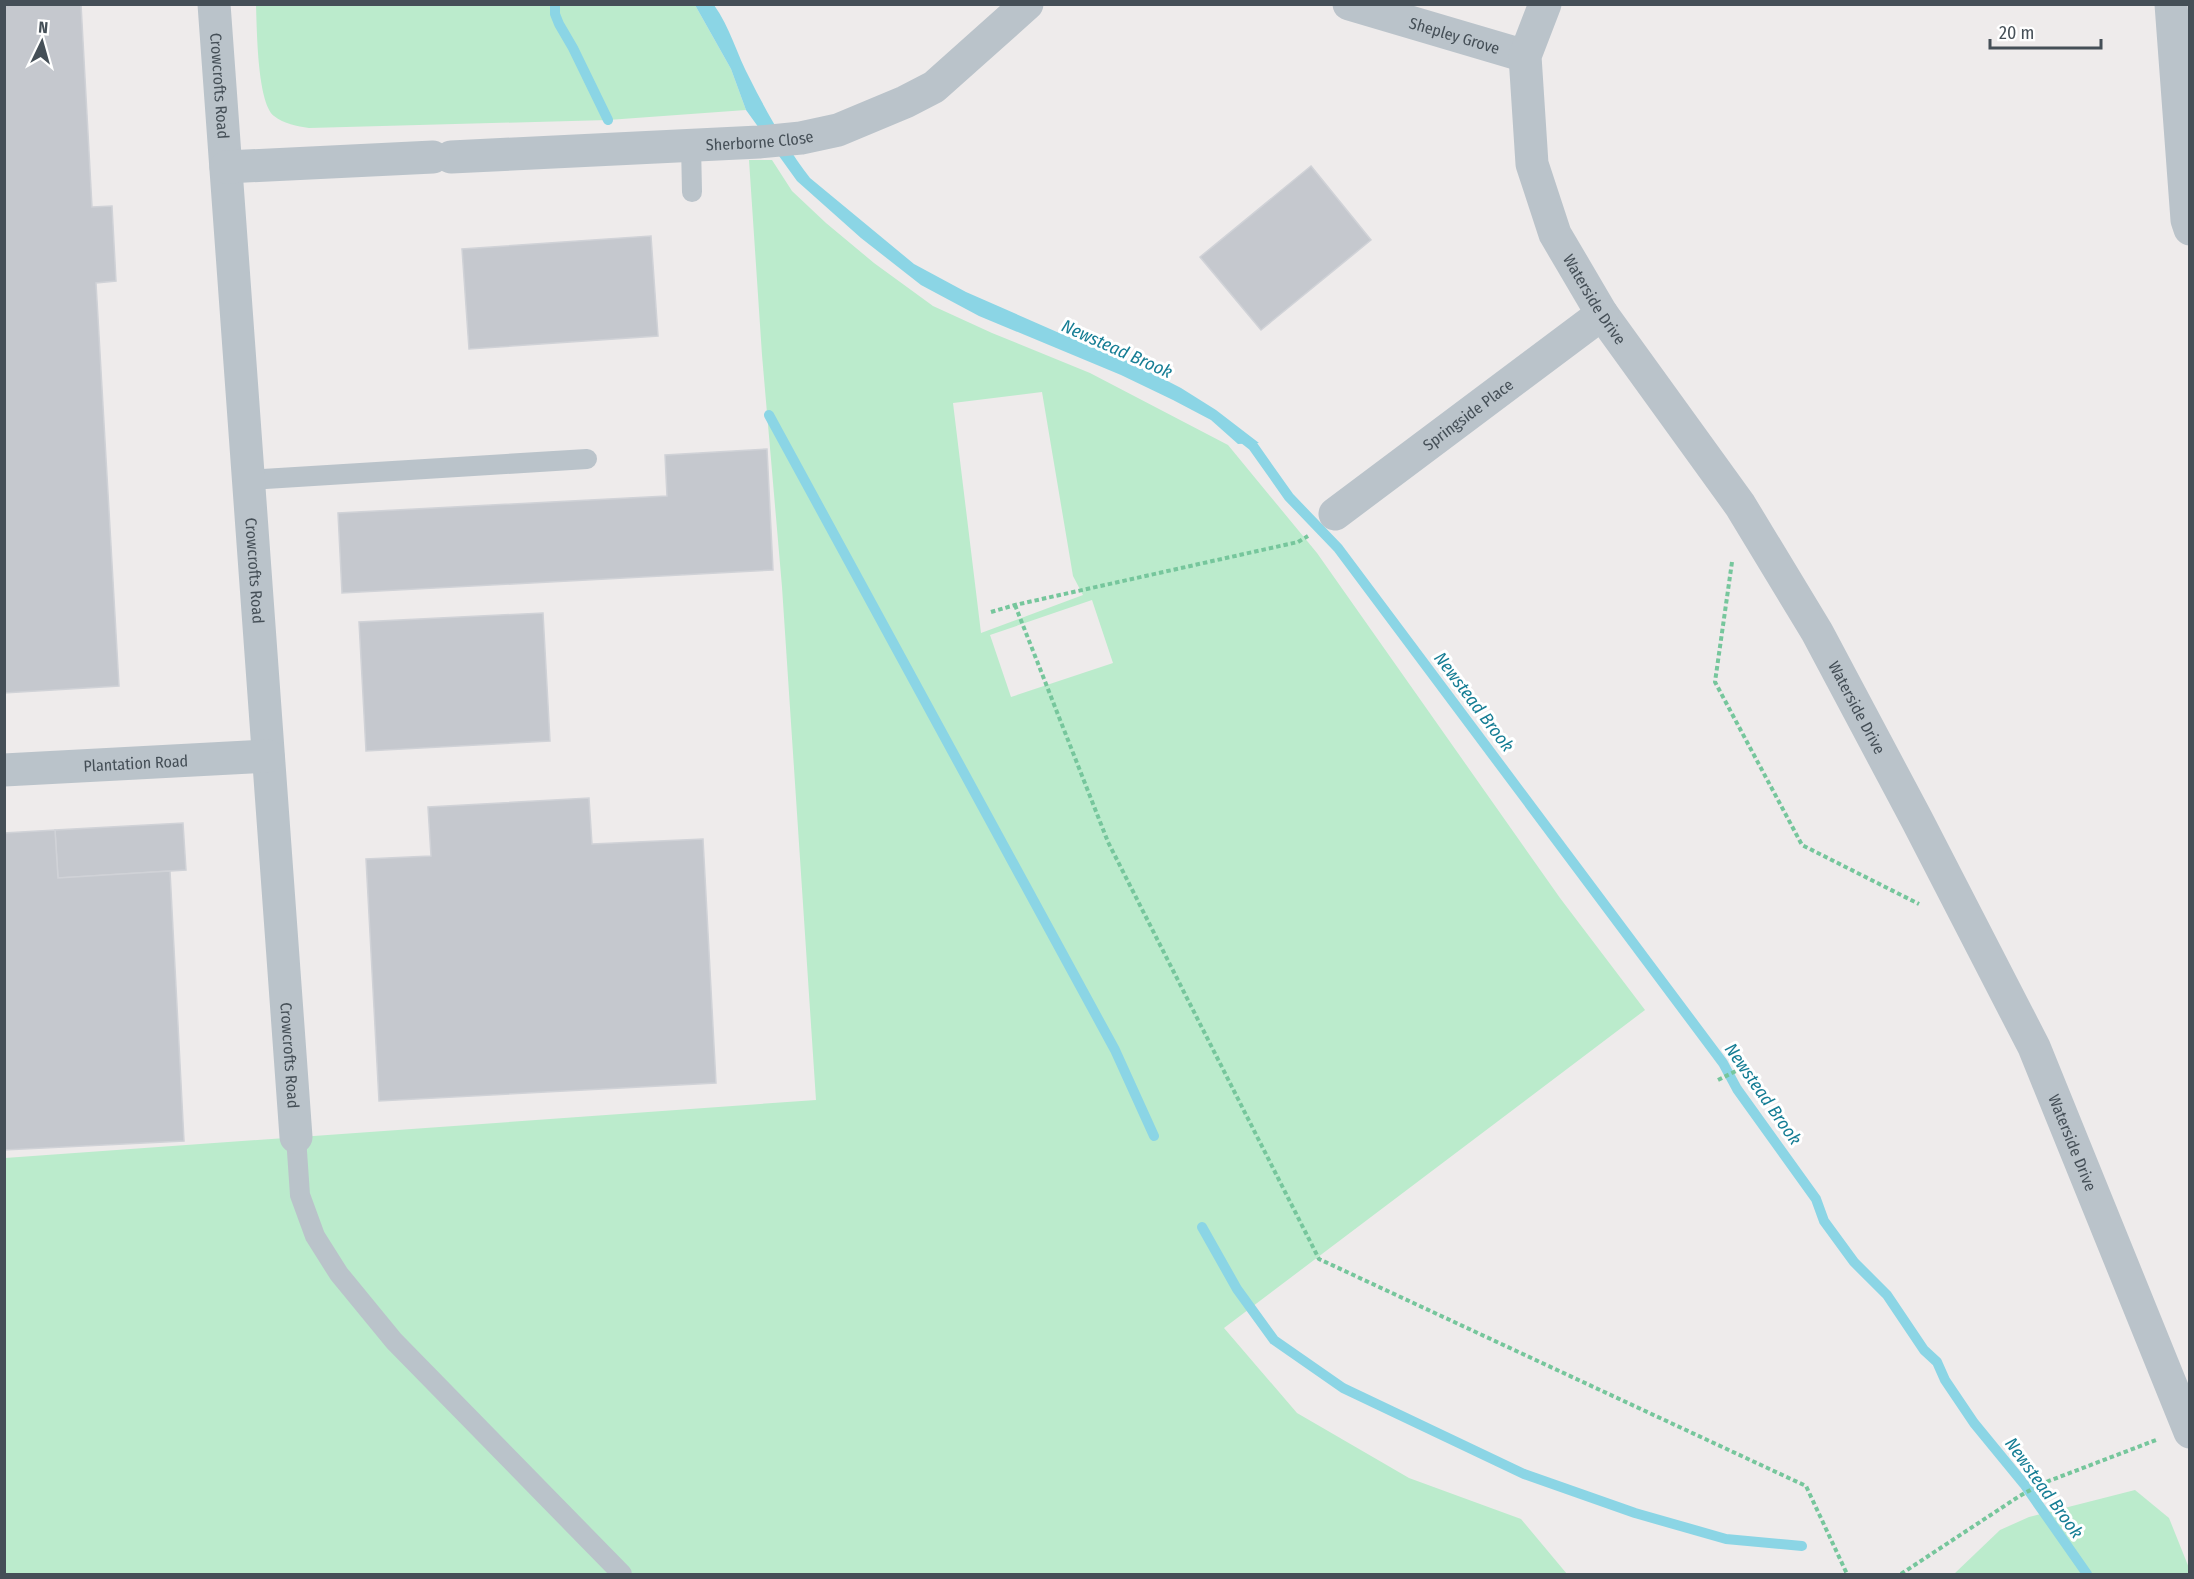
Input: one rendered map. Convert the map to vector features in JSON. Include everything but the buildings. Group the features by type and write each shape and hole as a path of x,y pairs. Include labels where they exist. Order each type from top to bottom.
{"street":[{"name":"Crowcrofts Road","path":"214,4 296,1137"},
{"name":"Sherborne Close","path":"226,167 759,142 801,138 838,130 905,102 934,87 1027,4"},
{"name":"Shepley Grove","path":"1350,4 1525,56"},
{"name":"Waterside Drive","path":"1545,4 1525,56 1532,164 1555,234 1602,314 1740,505 1817,632 2034,1047 2177,1434"},
{"path":"2171,4 2189,223"},
{"name":"Springside Place","path":"1335,514 1602,314"},
{"name":"Plantation Road","path":"4,770 268,756"}],"lane":[{"path":"691,144 692,192"},
{"path":"248,480 587,459"},
{"path":"296,1137 300,1195 315,1236 339,1275 394,1341 622,1575"}],"path":[{"path":"1740,505 1715,682 1802,845 1924,907"},
{"path":"991,612 1305,539"},
{"path":"1015,605 1108,842 1319,1258 1806,1486 1847,1575"},
{"path":"1718,1080 1742,1068"},
{"path":"1901,1575 2018,1497 2041,1485 2177,1434"}],"green space":[{"path":"256,5 695,5 731,69 746,110 608,120 309,128 295,125 274,116 264,96 259,63"},
{"path":"749,160 772,160 792,191 826,223 874,263 933,306 1090,373 1228,445 1317,553 1560,898 1645,1010 1224,1328 1297,1413 1409,1478 1521,1519 1567,1574 5,1574 5,1158 816,1100 782,587 762,355","holes":["1042,392 1073,576 1083,595 981,633 953,403","1092,600 1113,663 1011,697 990,635"]},
{"path":"2135,1490 2169,1518 2189,1568 2189,1574 1954,1574 2000,1530 2029,1517"}],"water":[{"path":"695,5 714,5 725,22 745,70 770,117 810,178 914,264 966,292 1057,332 1101,348 1181,388 1216,410 1259,443 1238,444 1211,420 1173,400 1121,375 979,316 921,285 861,238 797,181 746,110 731,69"}],"waterway":[{"path":"555,4 555,14 559,24 608,120"},
{"path":"769,415 1115,1050 1154,1136"},
{"name":"Newstead Brook","path":"1239,435 1253,446 1289,497 1338,548 1723,1063 1737,1089 1816,1199 1824,1221 1854,1262 1887,1295 1924,1350 1937,1362 1945,1380 1974,1423 2024,1484 2087,1574"},
{"path":"1202,1227 1237,1289 1274,1340 1343,1388 1524,1474 1635,1513 1726,1539 1802,1546"}]}
